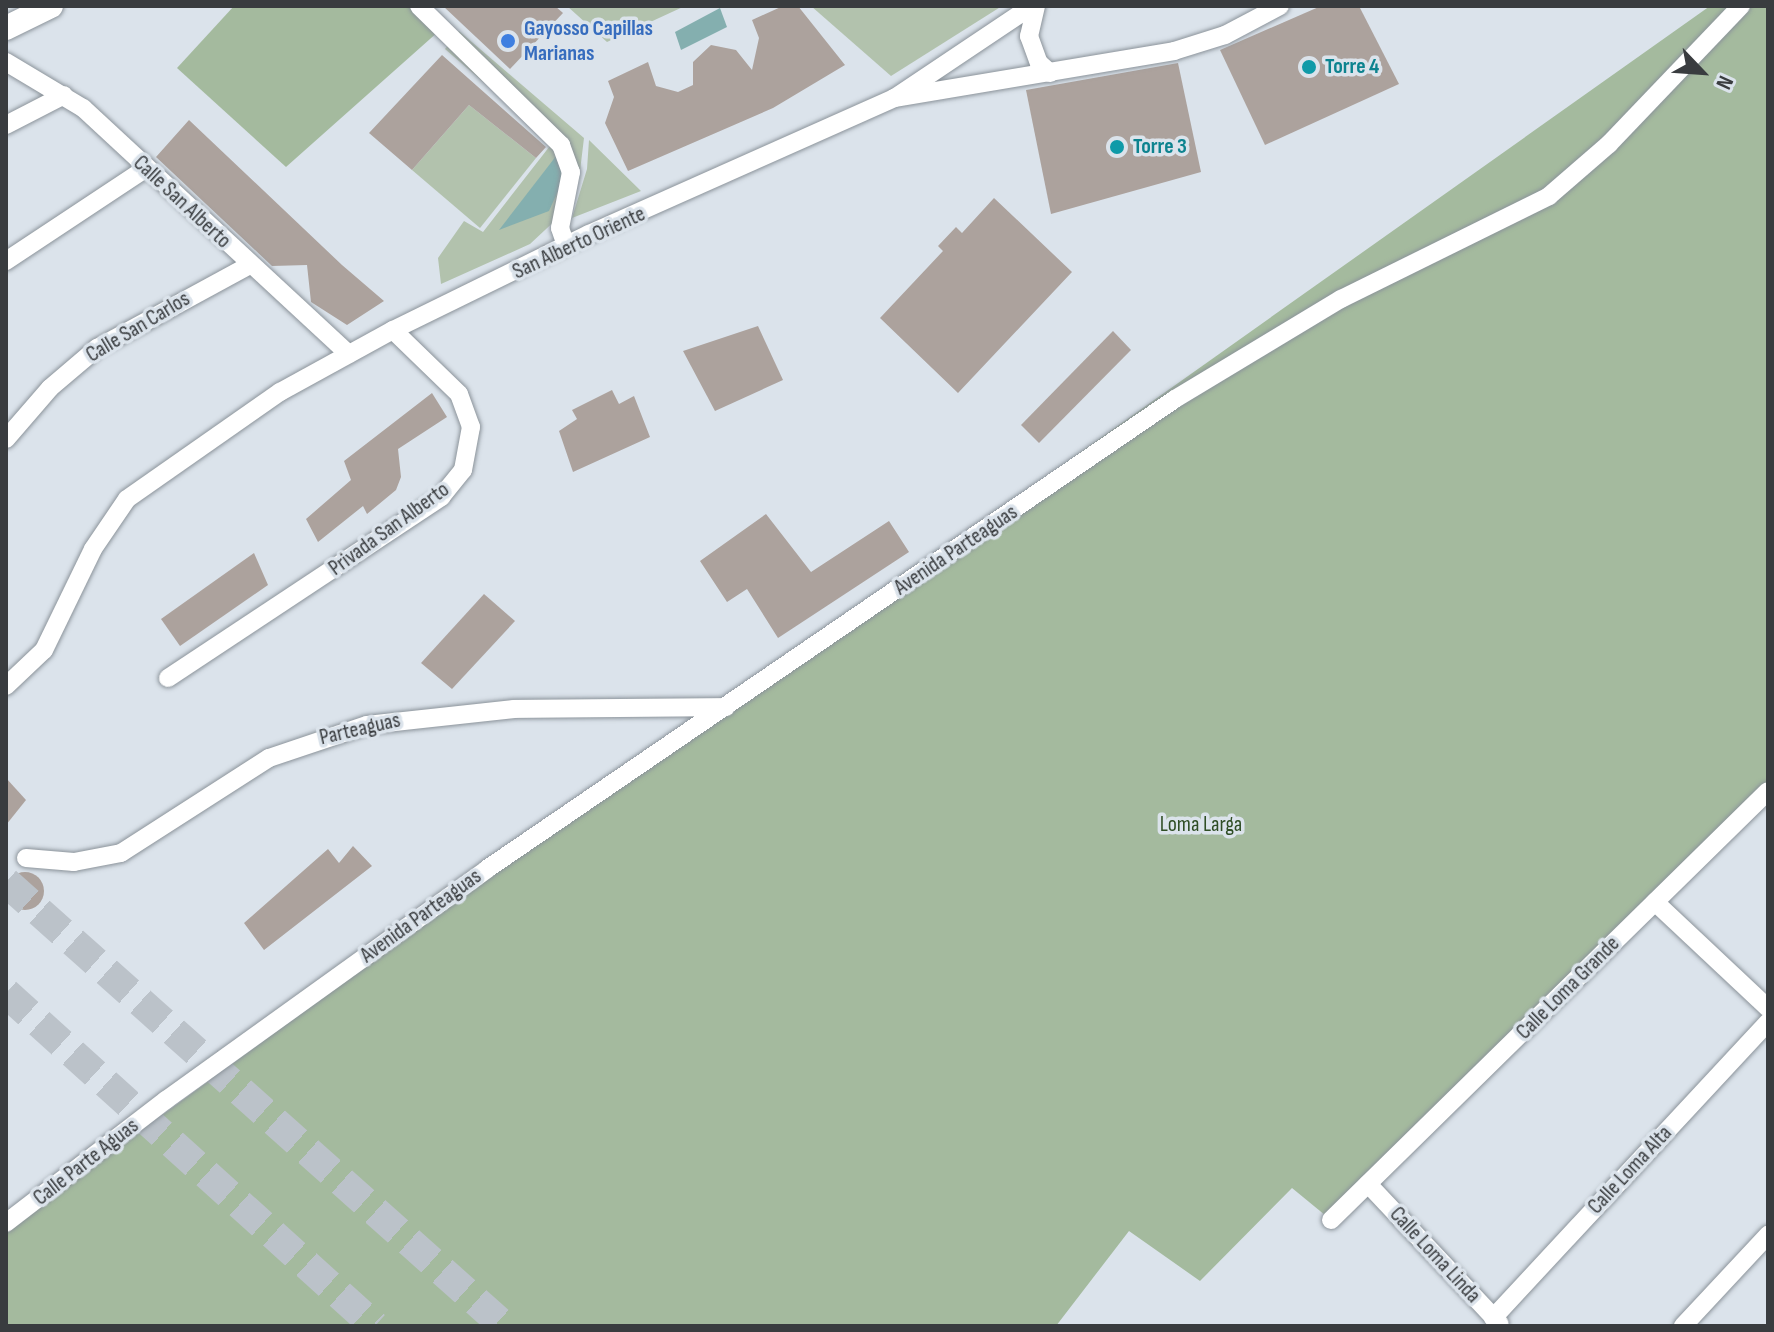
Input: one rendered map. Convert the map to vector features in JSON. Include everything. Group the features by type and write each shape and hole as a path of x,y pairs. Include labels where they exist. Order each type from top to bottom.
{"street":[{"path":"6,28 51,6"},
{"path":"419,6 561,145 571,172 560,228 566,245"},
{"path":"1034,6 1029,36 1039,63 1050,73"},
{"path":"894,98 1034,6"},
{"name":"San Alberto Oriente","path":"6,686 44,650 93,549 127,499 280,392 393,330 566,245 894,98 1174,51 1225,35 1280,6"},
{"name":"Avenida Parteaguas","path":"166,1100 487,869 1175,399 1341,299 1549,196 1609,144 1741,6"},
{"name":"Calle San Alberto","path":"6,62 64,95 349,354"},
{"path":"6,125 64,95"},
{"path":"6,261 145,169"},
{"name":"Calle San Carlos","path":"6,439 50,388 97,348 250,265"},
{"name":"Privada San Alberto","path":"168,678 441,497 463,470 471,427 459,394 393,330"},
{"name":"Parteaguas","path":"26,858 74,862 121,853 269,758 367,725 514,709 726,707"},
{"name":"Calle Loma Grande","path":"1331,1220 1768,791"},
{"path":"1655,902 1768,1008"},
{"name":"Calle Loma Alta","path":"1497,1322 1768,1022"},
{"name":"Calle Parte Aguas","path":"6,1223 166,1100"},
{"name":"Calle Loma Linda","path":"1368,1184 1497,1322"},
{"path":"1683,1326 1768,1235"}],"shaded area":[{"path":"567,6 685,6 607,42"},
{"path":"811,6 1002,6 891,76"},
{"path":"720,8 727,27 681,50 675,32"},
{"path":"459,31 584,138 580,171 560,216 530,244 441,284 438,258 464,221 483,232 553,142 445,49"},
{"path":"469,105 536,158 480,228 412,170"},
{"path":"589,140 641,191 572,218 587,169"},
{"path":"560,151 568,169 549,211 499,230"}],"green space":[{"path":"234,6 414,6 439,31 286,167 177,68"},
{"name":"Loma Larga","path":"1710,6 1768,6 1768,785 1331,1220 1292,1188 1200,1281 1129,1231 1056,1326 6,1326 6,1229 721,707"}],"building":[{"name":"Gayosso Capillas Marianas","path":"443,6 555,6 563,13 510,69"},
{"path":"783,6 798,6 845,65 773,108 628,171 605,123 614,97 608,81 648,62 656,86 678,92 693,85 693,62 711,45 736,50 752,70 759,38 752,20"},
{"name":"Torre 4","path":"1321,6 1359,6 1399,84 1265,145 1220,50"},
{"path":"442,55 546,147 536,158 469,105 412,170 369,133"},
{"name":"Torre 3","path":"1178,63 1201,172 1051,214 1026,90"},
{"path":"189,120 384,301 347,325 311,302 307,265 272,266 156,157"},
{"path":"994,198 1072,272 958,393 880,318 943,251 938,246 956,227 962,233"},
{"path":"758,326 783,380 715,411 683,351"},
{"path":"1113,331 1131,350 1039,443 1021,425"},
{"path":"612,390 619,404 634,396 650,437 573,472 559,431 577,419 572,410"},
{"path":"432,393 447,417 398,449 401,477 396,490 367,514 363,506 318,542 306,519 351,480 344,461"},
{"path":"766,514 811,572 889,521 909,552 778,638 747,589 727,602 700,561"},
{"path":"254,553 268,585 180,646 161,619"},
{"path":"484,594 515,621 452,689 421,663"},
{"path":"6,778 26,800 6,825"},
{"path":"353,846 372,866 264,950 244,923 328,849 339,863"},
{"path":"25,872 38,878 44,891 38,904 25,910 12,904 6,891 12,878"}],"tunnel":[{"path":"6,882 504,1326"},
{"path":"6,993 375,1326"}],"place":[{"name":"Gayosso Capillas Marianas","path":"508,41"},
{"name":"Torre 4","path":"1309,67"},
{"name":"Torre 3","path":"1117,147"}]}
